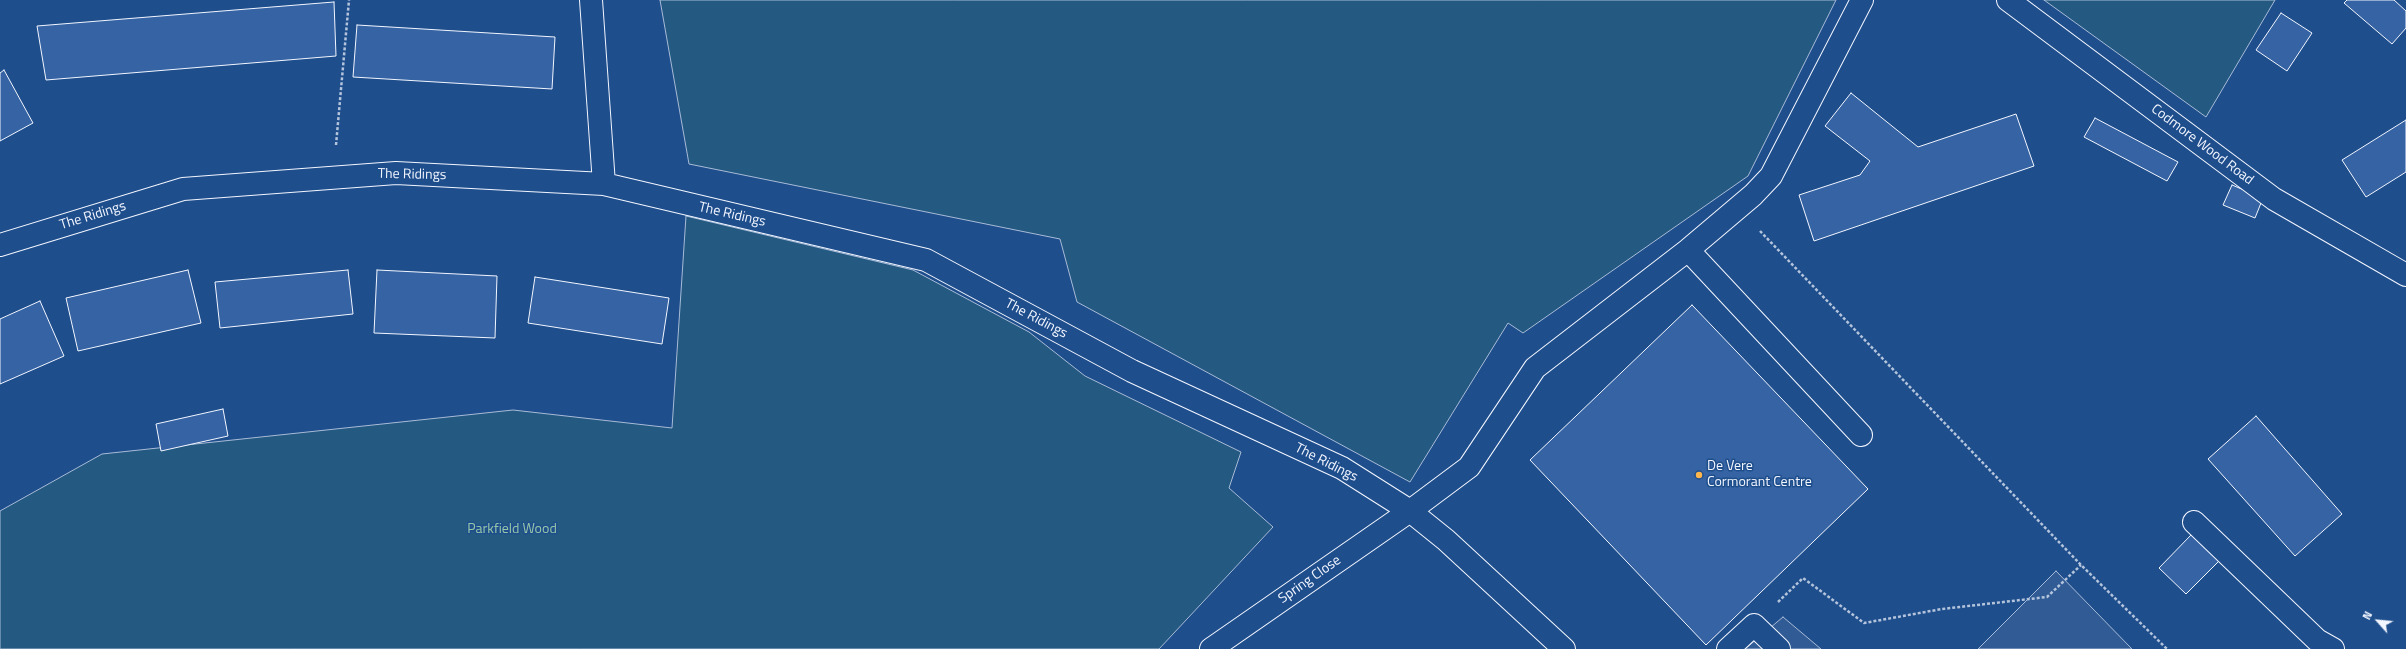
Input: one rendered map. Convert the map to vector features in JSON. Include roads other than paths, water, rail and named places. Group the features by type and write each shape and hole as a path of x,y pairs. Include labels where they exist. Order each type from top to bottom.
{"street":[{"path":"591,0 604,184"},
{"name":"Spring Close","path":"1211,649 1410,511 1469,467 1535,368 1688,250 1754,195 1771,176 1862,0"},
{"name":"Codmore Wood Road","path":"2008,0 2274,199 2406,275"},
{"name":"The Ridings","path":"0,245 183,189 396,172 604,184 926,260 1132,371 1342,468 1410,511 1446,540 1564,649"},
{"path":"1688,250 1861,435"},
{"path":"2194,522 2317,640 2333,649"},
{"path":"1728,649 1754,625 1779,649"}],"place":[{"name":"De Vere Cormorant Centre","path":"1699,475"}],"park label":[{"name":"Parkfield Wood","path":"512,530"}]}
